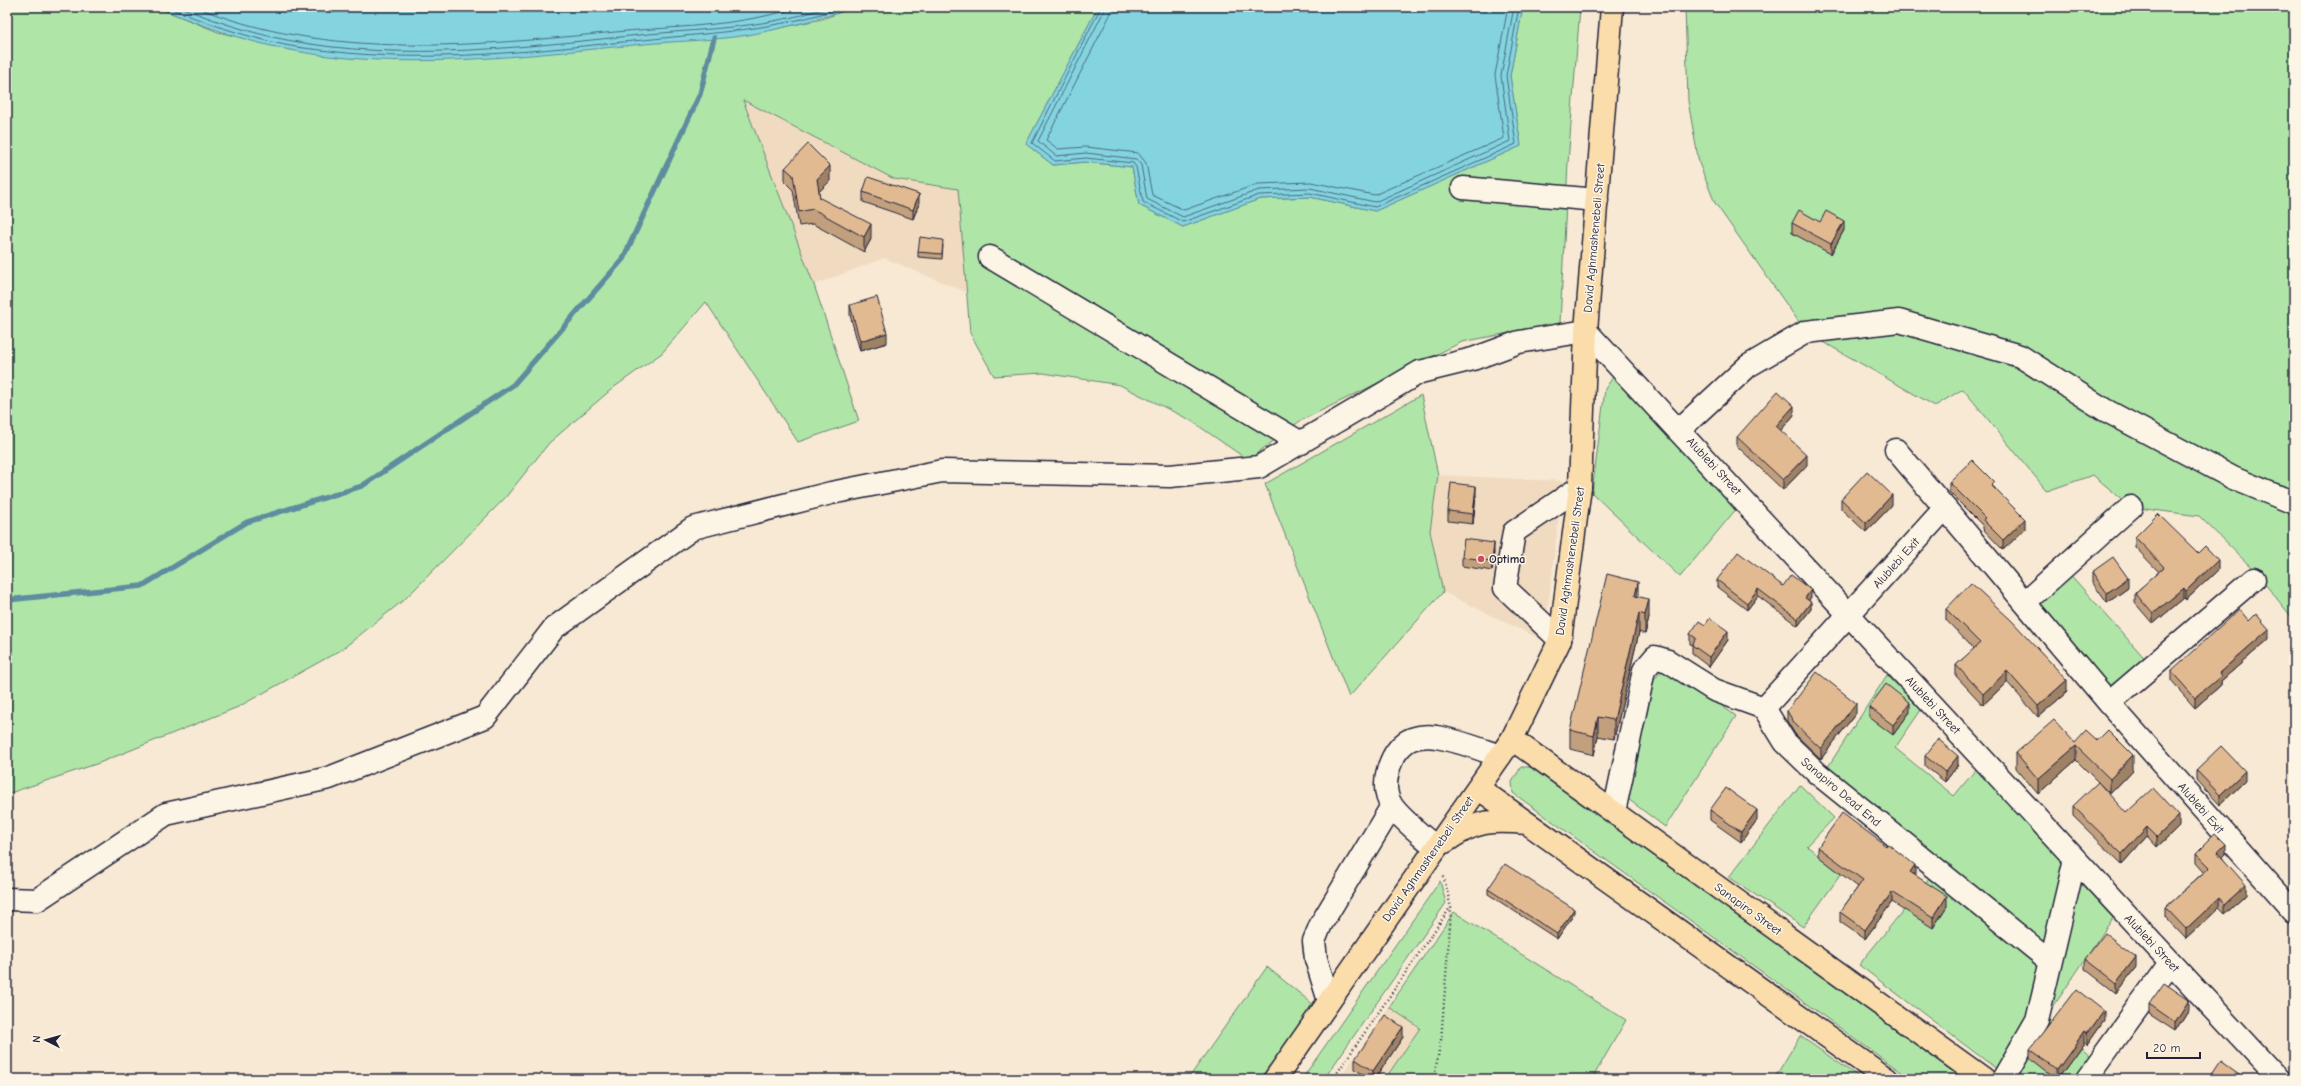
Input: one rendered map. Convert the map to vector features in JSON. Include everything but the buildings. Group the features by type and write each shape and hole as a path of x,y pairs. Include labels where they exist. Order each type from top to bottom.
{"main road":[{"name":"David Aghmashenebeli Street","path":"1275,1079 1506,747 1560,640 1580,487 1586,331 1612,7"},
{"name":"Sanapiro Street","path":"1506,747 1614,812 1984,1079"},
{"path":"1478,788 1887,1079"},
{"path":"1436,848 1463,829 1495,820 1528,823"}],"street":[{"path":"1463,188 1597,200"},
{"path":"990,257 1301,443"},
{"path":"1680,429 1748,366 1806,332 1899,321 2020,356 2105,410 2233,478 2294,503"},
{"path":"7,899 37,900 166,814 328,778 485,717 554,628 692,528 831,493 942,472 1170,476 1258,467 1420,372 1473,359 1519,342 1586,331"},
{"name":"Alublebi Street","path":"1586,331 1680,429 2170,963 2280,1079"},
{"path":"1896,450 1945,508"},
{"path":"1560,640 1505,588 1514,532 1580,487"},
{"path":"2025,602 2131,507"},
{"name":"Alublebi Exit","path":"1764,708 1850,615 1945,508 2109,703 2294,912"},
{"path":"2109,703 2254,579"},
{"path":"1614,812 1644,670 1655,657 1668,661 1714,690 1764,708"},
{"name":"Sanapiro Dead End","path":"1764,708 1785,742 1816,773 2050,961"},
{"path":"1436,848 1392,806 1386,789 1388,770 1395,754 1407,741 1420,737 1435,736 1506,747"},
{"path":"1329,1001 1316,959 1314,940 1320,924 1392,806"},
{"path":"2003,1079 2036,1020 2075,858"},
{"path":"2086,1079 2170,963"}],"path":[{"path":"1436,848 1450,908 1441,1040 1435,1072 1438,1079"},
{"path":"1333,1079 1450,908"}],"shaded area":[{"path":"743,100 894,179 958,189 966,292 884,258 814,285"},
{"path":"1438,475 1563,481 1544,641 1443,592 1430,531"},
{"path":"1389,1007 1420,1028 1385,1079 1339,1079"}],"green space":[{"path":"7,7 156,7 218,32 286,49 354,58 423,60 495,56 746,35 822,19 855,7 1098,7 1026,144 1053,165 1085,162 1132,167 1139,205 1183,227 1260,199 1310,197 1375,211 1521,146 1510,76 1523,7 1580,7 1568,163 1560,323 1462,342 1300,421 1248,460 1190,420 1120,385 1043,373 994,376 970,333 958,189 894,179 743,100 814,285 859,421 798,442 706,302 662,353 613,388 549,443 505,498 405,599 341,650 238,707 99,763 7,794"},
{"path":"1685,7 2294,7 2294,620 2253,569 2199,516 2131,507 2093,475 2047,491 1963,389 1935,406 1806,332 1715,203 1699,163 1688,101"},
{"path":"1615,374 1737,508 1680,577 1592,493 1605,389"},
{"path":"1421,395 1438,475 1430,531 1443,592 1349,697 1265,484"},
{"path":"2067,571 2149,663 2111,696 2032,603"},
{"path":"1663,669 1674,672 1736,716 1665,827 1628,799 1654,680"},
{"path":"1887,675 1921,710 1895,748 1954,796 1982,762 2072,857 2048,955 1824,773"},
{"path":"1521,767 1532,767 1963,1079 1911,1079 1513,793 1512,782"},
{"path":"1800,785 1834,818 1807,846 1841,874 1803,927 1729,877"},
{"path":"1934,872 2044,959 2031,1011 1998,1070 1859,965"},
{"path":"1440,881 1446,903 1324,1079 1302,1079"},
{"path":"2079,881 2113,918 2047,1016 2093,1058 2076,1079 2013,1079"},
{"path":"1454,912 1626,1020 1592,1079 1385,1079 1420,1028 1389,1007"},
{"path":"1267,967 1314,1005 1263,1079 1188,1079"},
{"path":"1800,1036 1862,1079 1774,1079"}],"water":[{"path":"156,7 855,7 788,26 734,37 548,54 459,60 415,61 371,60 327,56 285,49 236,36"},
{"path":"1098,7 1523,7 1510,76 1521,146 1375,211 1310,197 1260,199 1183,227 1139,205 1132,167 1085,162 1053,165 1026,144"}],"waterway":[{"path":"7,600 142,586 247,522 362,486 513,385 623,259 700,94 714,38"}],"place":[{"name":"Optima","path":"1481,559"}]}
